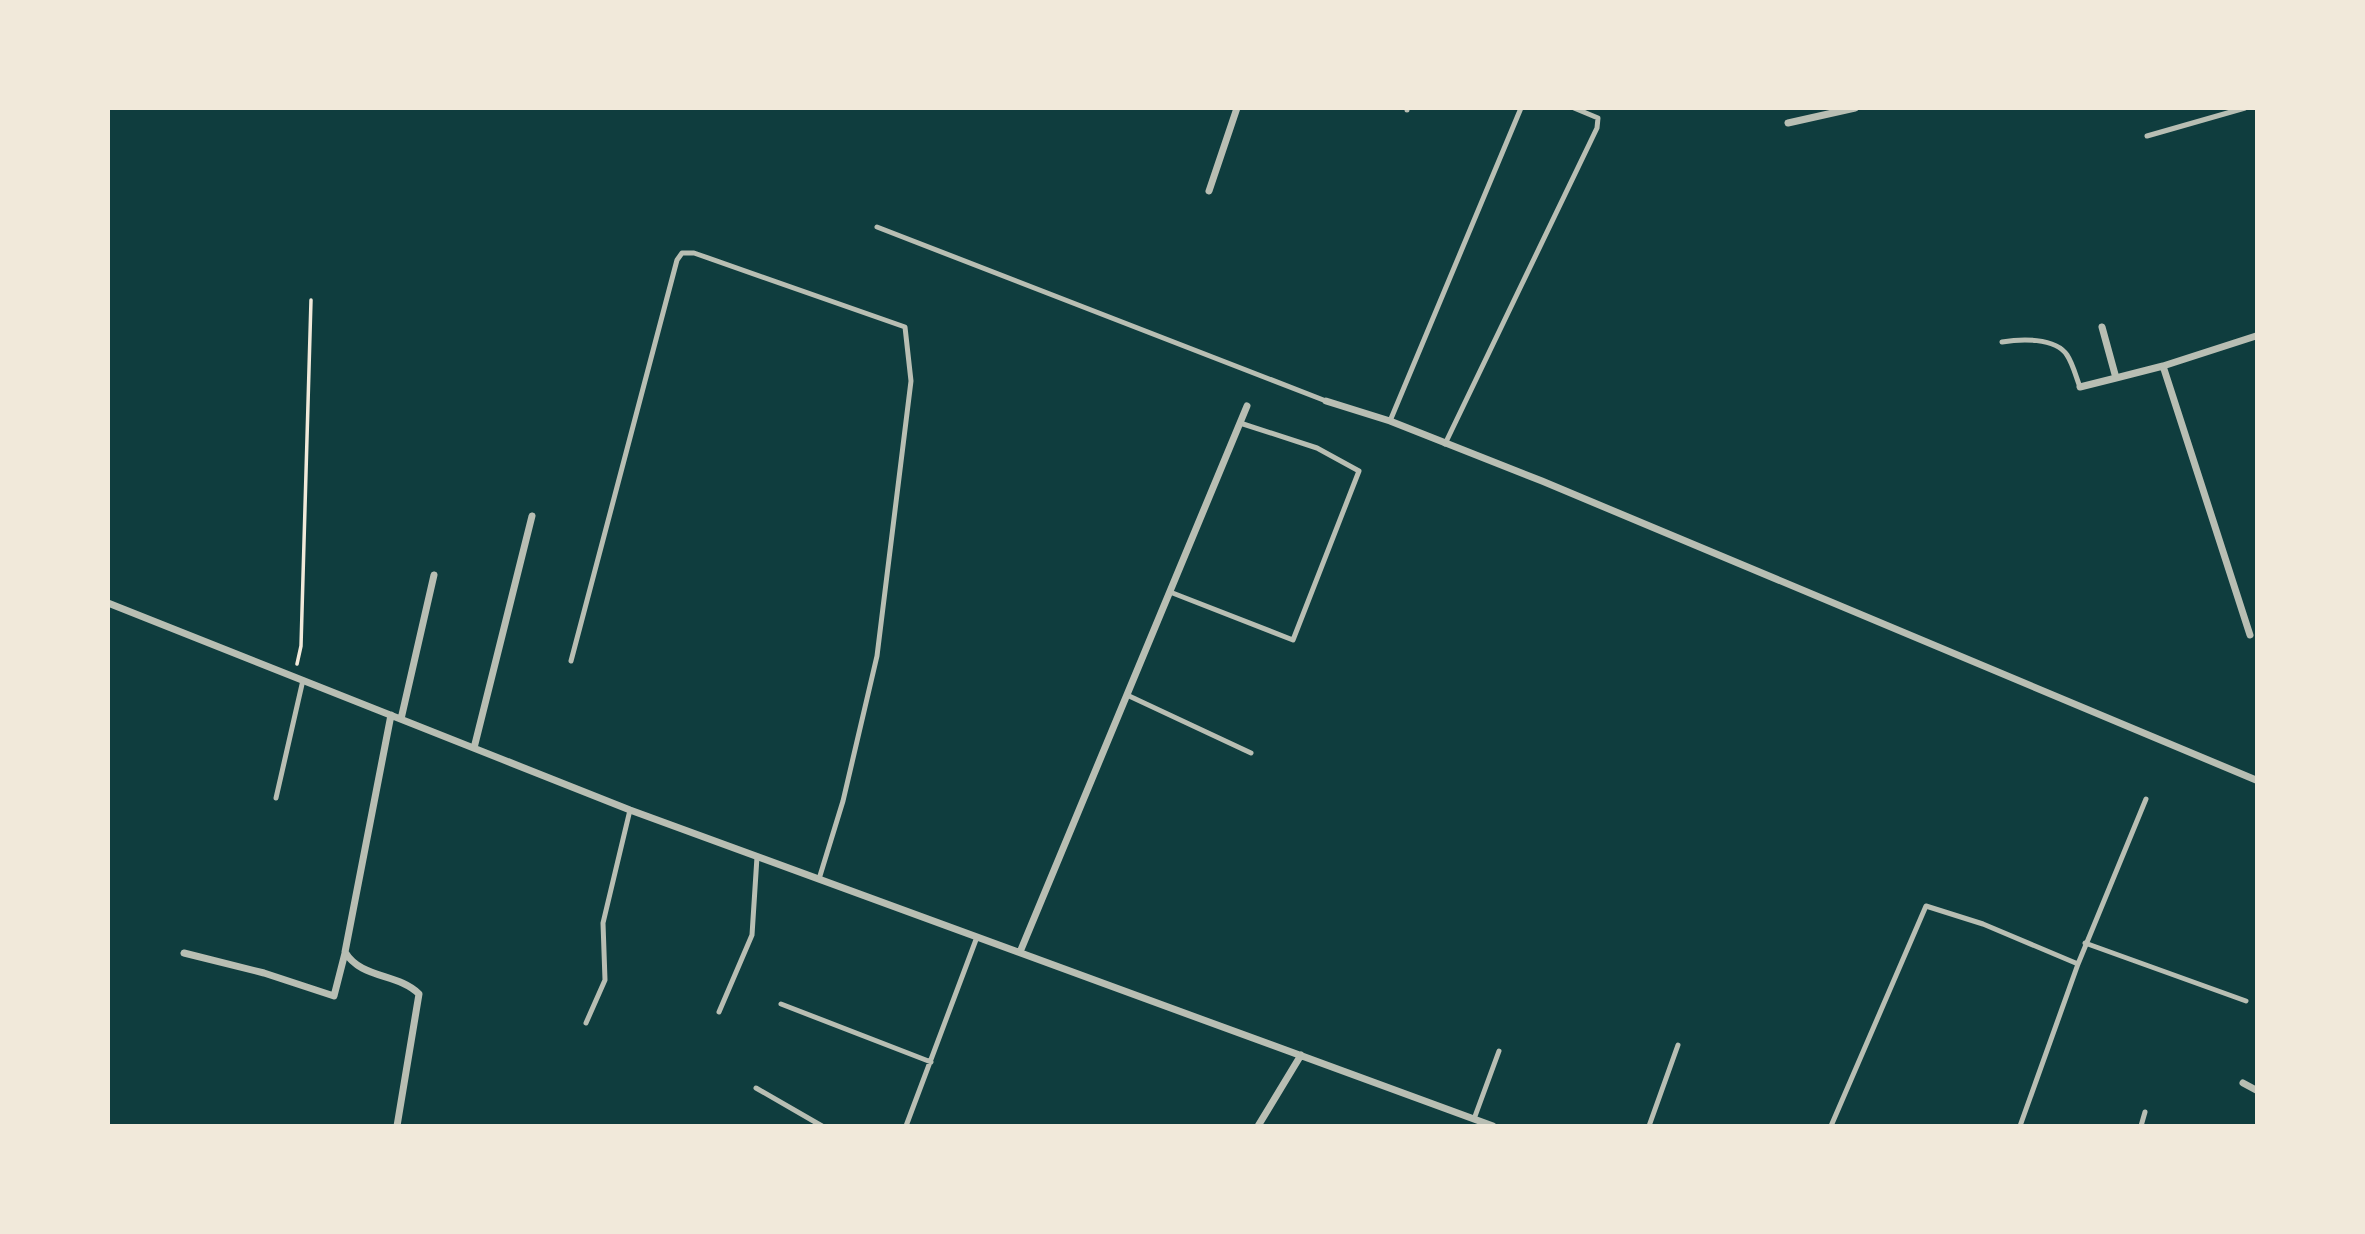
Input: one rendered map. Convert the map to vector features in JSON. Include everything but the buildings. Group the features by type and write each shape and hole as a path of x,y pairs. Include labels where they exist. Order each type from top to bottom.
{"street":[{"path":"1209,191 1237,108"},
{"path":"1788,123 1855,108"},
{"path":"2102,327 2116,378"},
{"path":"2080,387 2163,366 2256,337"},
{"path":"2163,366 2250,635"},
{"path":"1326,401 1390,421 1542,481 2256,780"},
{"path":"1020,952 1247,406"},
{"path":"474,748 532,516"},
{"path":"401,719 434,575"},
{"path":"108,603 630,810 1493,1125"},
{"path":"184,953 264,973 334,996 345,953 391,715"},
{"path":"345,953 353,965 411,985 419,994 397,1125"},
{"path":"1258,1125 1301,1055"},
{"path":"2243,1083 2256,1090"}],"lane":[{"path":"1390,421 1521,108"},
{"path":"1445,444 1597,128 1598,118 1574,108"},
{"path":"2147,136 2245,108"},
{"path":"877,227 1326,401"},
{"path":"571,661 677,260 682,253 694,253 905,327 911,381 877,656 843,801 819,879"},
{"path":"2002,342 2020,339 2059,348 2068,357 2080,387"},
{"path":"1170,593 1293,640 1359,471 1317,448 1240,423"},
{"path":"276,798 303,680"},
{"path":"1127,695 1251,753"},
{"path":"2020,1125 2085,943 2147,799"},
{"path":"586,1023 605,980 603,923 630,810"},
{"path":"719,1012 752,934 757,857"},
{"path":"1831,1125 1927,906 1983,923 2078,964"},
{"path":"906,1125 977,937"},
{"path":"2085,943 2246,1002"},
{"path":"781,1004 931,1062"},
{"path":"1649,1125 1678,1045"},
{"path":"1474,1119 1499,1051"},
{"path":"757,1088 822,1125"},
{"path":"2141,1125 2145,1112"}],"path":[{"path":"294,677 301,646 311,300"}]}
